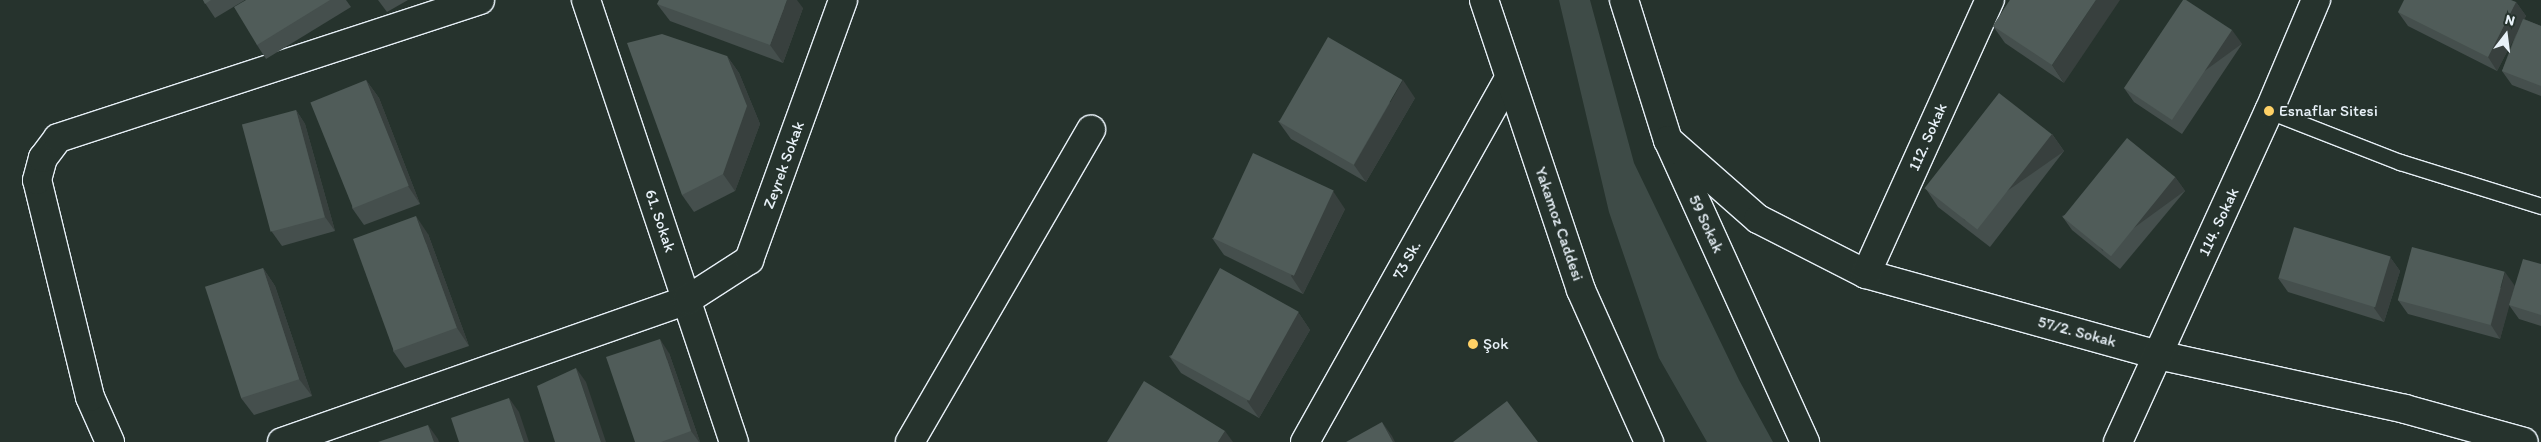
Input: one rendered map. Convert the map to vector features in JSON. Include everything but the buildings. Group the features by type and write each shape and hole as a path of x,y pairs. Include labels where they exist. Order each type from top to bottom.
{"street":[{"path":"110,442 90,398 37,180 44,158 58,138 480,0"},
{"name":"61. Sokak","path":"586,0 734,442"},
{"name":"Zeyrek Sokak","path":"282,442 687,300 749,260 843,0"},
{"name":"Yakamoz Caddesi","path":"1484,0 1581,290 1649,442"},
{"name":"59 Sokak","path":"1624,0 1631,31 1668,140 1805,442"},
{"path":"1631,31 1644,0"},
{"name":"112. Sokak","path":"1866,274 1990,0"},
{"name":"114. Sokak","path":"2118,442 2269,111 2316,0"},
{"name":"73 Sk.","path":"1305,442 1509,79"},
{"path":"910,442 1091,130"},
{"name":"57/2. Sokak","path":"1668,140 1758,219 1866,274 2158,355 2405,409 2524,442"}],"lane":[{"path":"2269,111 2400,162 2541,206"}],"shaded area":[{"path":"1559,0 1590,0 1634,163 1739,380 1773,442 1707,442 1659,358 1609,212"}],"place":[{"name":"Esnaflar Sitesi","path":"2269,111"},
{"name":"Şok","path":"1473,344"}]}
